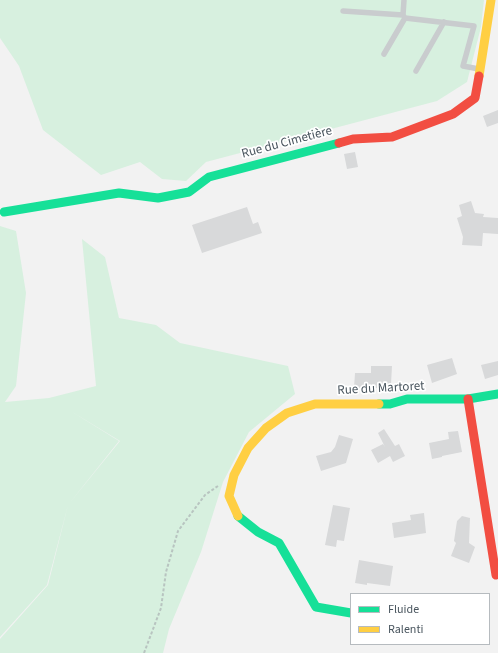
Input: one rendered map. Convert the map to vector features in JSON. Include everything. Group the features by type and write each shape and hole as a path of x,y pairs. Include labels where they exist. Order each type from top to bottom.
{"street":[{"name":"Rue du Cimetière","path":"4,212 119,194 158,198 190,192 209,177 353,139 392,137 453,114 475,98 481,69 491,0"},
{"name":"Rue du Martoret","path":"350,613 316,607 279,542 258,532 237,516 229,496 234,475 248,448 266,428 287,413 315,404 390,404 407,399 468,400 498,394"},
{"path":"468,400 496,575"}],"lane":[{"path":"384,54 404,17 404,0"},
{"path":"343,11 474,26 463,66 481,69"},
{"path":"416,71 444,22"}],"path":[{"path":"144,653 161,608 166,572 178,531 205,495 234,475"}],"green space":[{"path":"0,0 484,0 481,27 467,82 437,101 206,162 186,181 162,179 140,162 101,175 43,130 19,66 0,38"},
{"path":"0,226 16,231 26,293 16,386 5,402 49,398 96,386 82,239 105,257 119,318 156,325 180,343 288,366 295,394 249,432 223,482 201,552 169,629 163,653 0,653 0,639 48,585 68,505 47,585 0,637","holes":["69,410 120,441 68,505 119,441"]}],"building":[{"path":"498,110 498,123 487,127 483,116"},
{"path":"355,152 358,167 347,169 344,154"},
{"path":"471,201 475,213 484,214 483,217 498,218 498,234 483,233 482,246 462,245 463,237 457,218 462,216 459,205"},
{"path":"247,207 253,224 258,222 262,233 202,253 192,225"},
{"path":"452,358 457,374 432,383 427,365"},
{"path":"498,361 498,375 485,379 481,365"},
{"path":"371,366 392,366 391,384 377,384 377,388 354,388 355,373 371,373"},
{"path":"384,429 395,446 399,444 405,456 393,462 390,456 378,463 371,450 383,444 385,447 378,433"},
{"path":"458,431 462,452 432,459 429,443 449,439 448,432"},
{"path":"339,435 353,439 346,463 321,471 316,456 331,452 335,447"},
{"path":"333,505 350,508 344,541 337,540 336,547 325,545"},
{"path":"424,513 426,533 394,538 392,523 411,520 410,515"},
{"path":"462,516 470,518 469,543 475,547 469,563 451,556 456,543 454,541 457,521"},
{"path":"359,560 393,566 390,586 355,583"}],"traffic: fast":[{"path":"4,212 119,193 158,198 189,192 209,177 339,143"},
{"path":"379,404 390,404 407,399 468,399 498,394"},
{"path":"238,516 258,532 279,543 316,607 350,613"}],"traffic: slow":[{"path":"479,76 491,0"},
{"path":"238,516 229,496 234,475 248,448 266,428 287,413 315,404 379,404"}],"traffic: jam":[{"path":"339,143 353,139 392,137 453,114 475,98 479,76"},
{"path":"468,399 496,575"}]}
